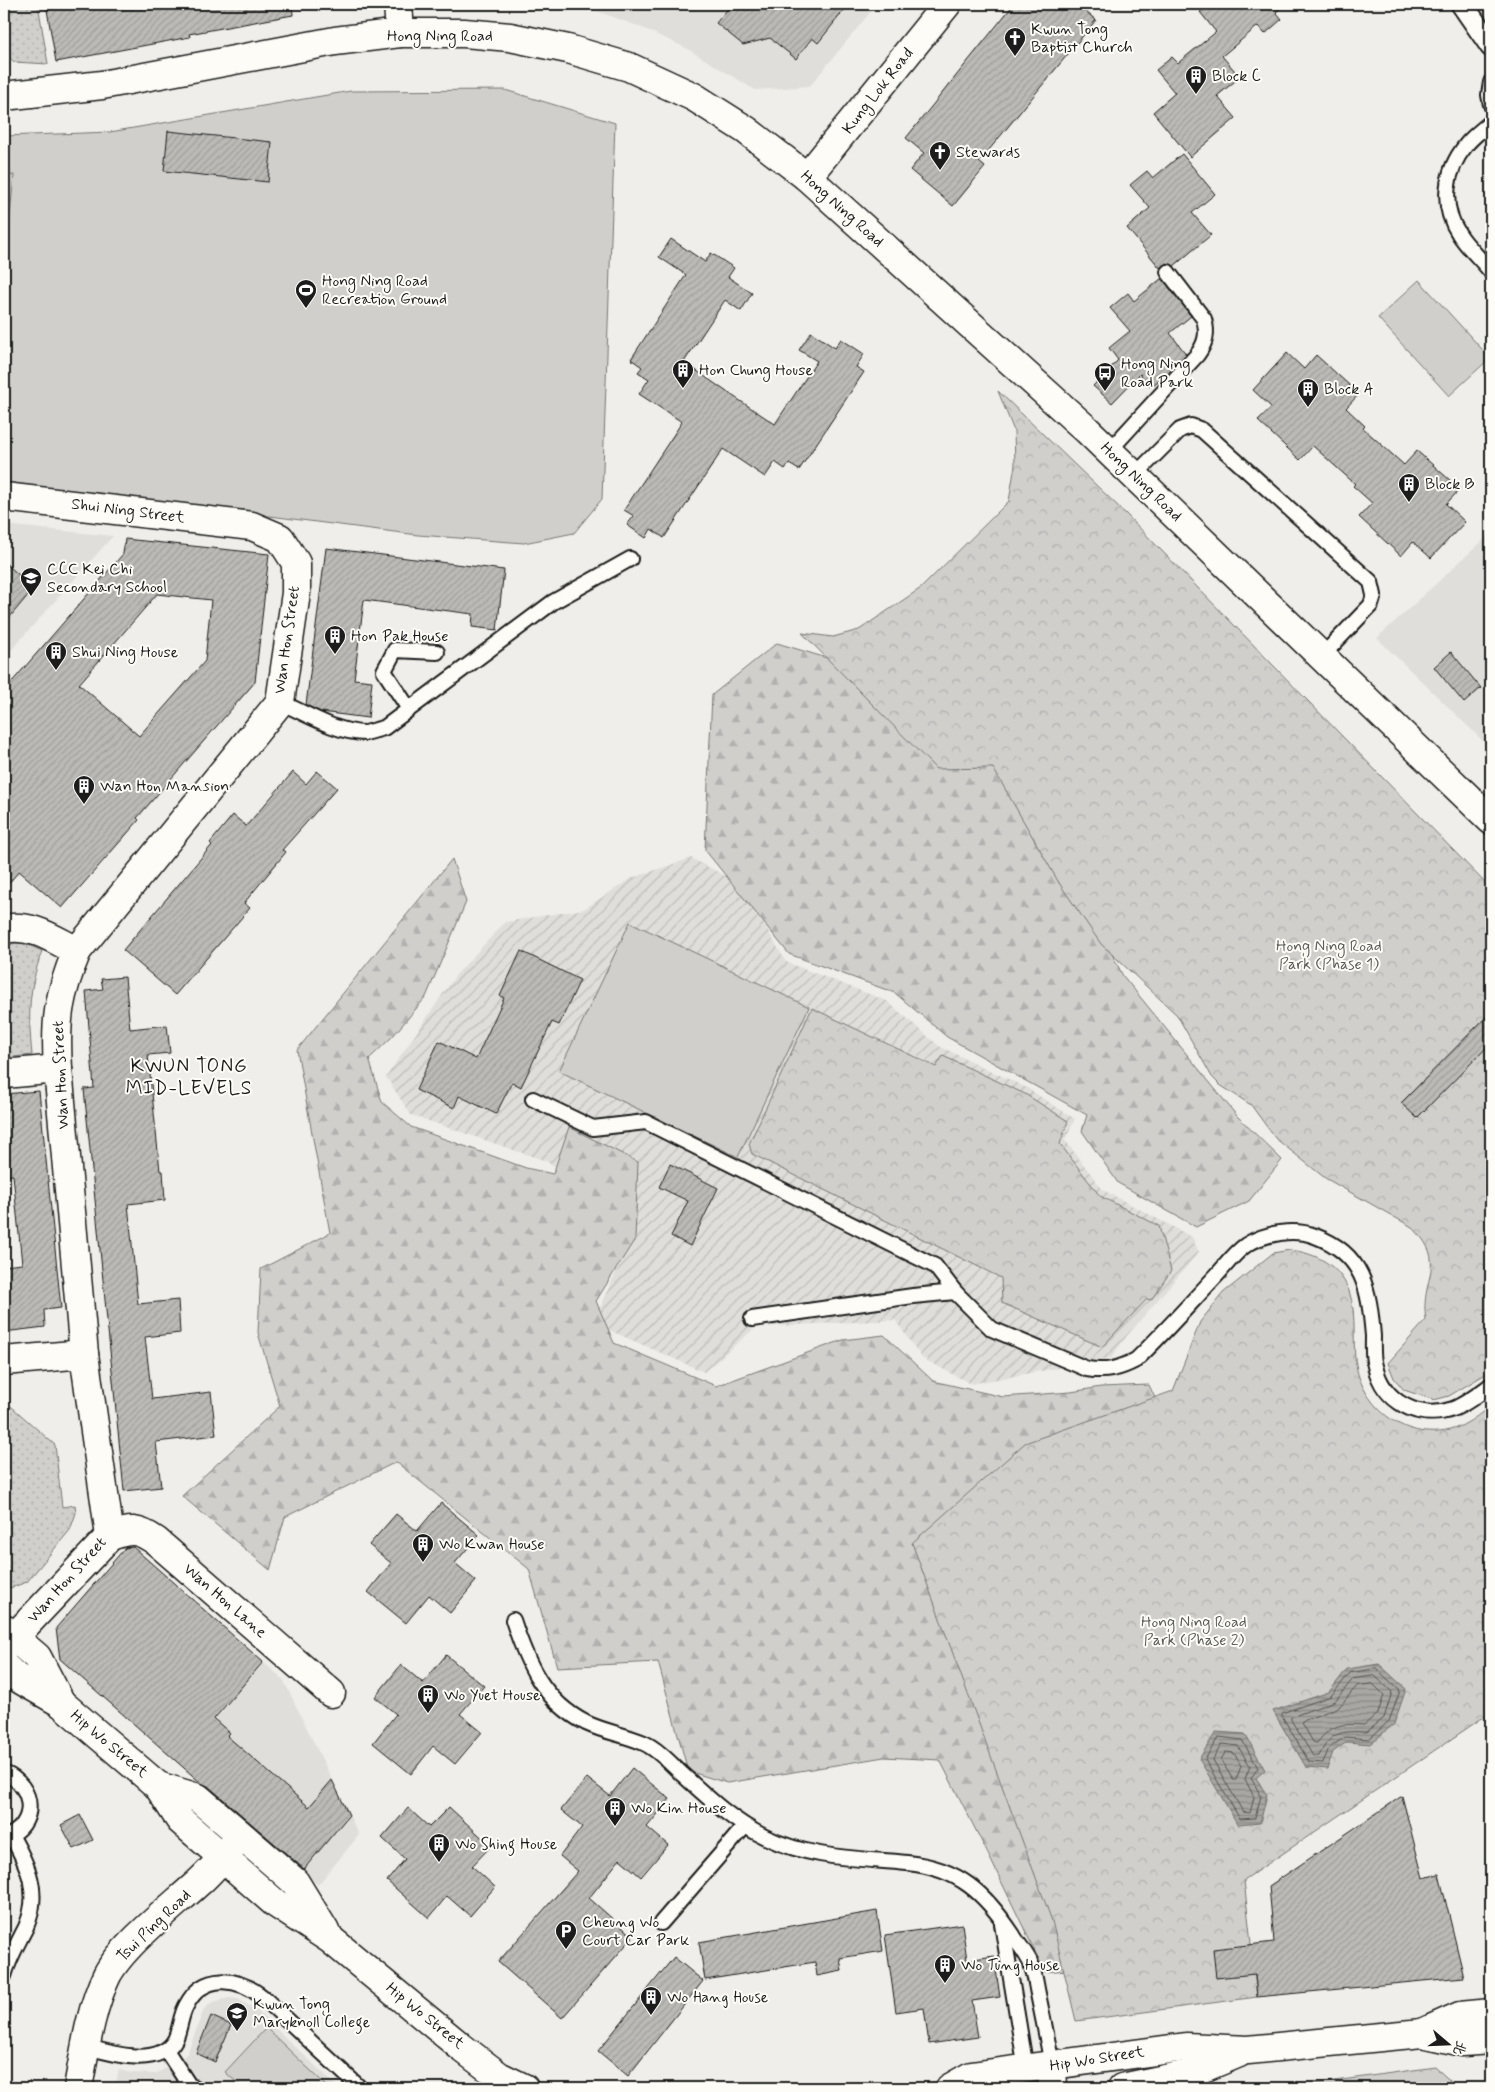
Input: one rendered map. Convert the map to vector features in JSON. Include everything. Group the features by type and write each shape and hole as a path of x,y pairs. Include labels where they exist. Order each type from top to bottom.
{"main road":[{"path":"398,4 400,33"},
{"name":"Kung Lok Road","path":"807,178 947,4"},
{"name":"Hong Ning Road","path":"4,96 102,85 334,41 400,33 464,33 510,37 568,49 629,67 694,97 746,130 807,178 1135,475 1321,657 1489,813"},
{"name":"Shui Ning Street","path":"4,497 252,526"},
{"name":"Wan Hon Street","path":"7,1638 110,1536 84,1354 58,1069 56,1043 58,1011 64,980 77,951 280,702 296,593 296,563 280,538 252,526"},
{"path":"4,929 14,927 30,928 77,951"},
{"path":"4,1074 58,1069"},
{"path":"4,1361 84,1354"},
{"name":"Wan Hon Lane","path":"110,1536 126,1531 142,1532 156,1541 331,1693"},
{"name":"Hip Wo Street","path":"7,1638 37,1657 61,1703"},
{"name":"Hip Wo Street","path":"4,1666 16,1677 61,1703 158,1786 180,1820 276,1903 330,1939 499,2076 524,2088"},
{"name":"Hip Wo Street","path":"158,1786 198,1798 295,1882 330,1939"},
{"name":"Tsui Ping Road","path":"78,2088 94,2008 108,1973 121,1955 200,1882 241,1836"},
{"name":"Hip Wo Street","path":"1422,2033 1460,2016 1491,2013"},
{"name":"Hip Wo Street","path":"950,2088 972,2076 1038,2078 1186,2047 1248,2050 1422,2033 1463,2042 1491,2040"},
{"name":"Hip Wo Street","path":"1122,2088 1188,2074 1248,2050"}],"street":[{"path":"1462,4 1491,46"}],"lane":[{"path":"1491,82 1489,95 1491,105"},
{"path":"1491,122 1467,143 1453,163 1447,187 1449,212 1459,234 1491,272"},
{"path":"1109,451 1197,355 1205,341 1206,327 1204,318 1168,272"},
{"path":"1135,475 1180,430 1191,426 1202,430 1371,582 1374,595 1371,605 1321,657"},
{"path":"280,702 326,724 365,733 384,728 553,602 630,559"},
{"path":"409,710 384,671 394,650 437,652"},
{"path":"534,1099 592,1128 646,1122 935,1266 955,1292 992,1329 1087,1369 1102,1372 1117,1370 1136,1360 1245,1246 1270,1235 1290,1232 1310,1234 1328,1241 1345,1252 1358,1268 1366,1286 1370,1305 1374,1366 1382,1386 1395,1401 1414,1411 1434,1414 1455,1408 1488,1387"},
{"path":"752,1319 955,1292"},
{"path":"513,1620 530,1668 548,1692 568,1710 587,1723 645,1744 658,1753 712,1802 745,1826 790,1847 815,1854 839,1858 927,1865 945,1871 976,1889 1002,1918 1031,1964 1046,2033 1038,2078"},
{"path":"4,1773 15,1778 23,1786 28,1796 29,1808 26,1820 20,1829 8,1837 24,1858 30,1874 33,1901 26,1926 14,1948 4,1976"},
{"path":"661,1923 745,1826"},
{"path":"1002,1918 1038,2078"},
{"path":"86,2048 142,2056 152,2056 166,2050 175,2042 185,2007 196,1992 213,1982 231,1981 246,1986 264,1998 358,2086"},
{"path":"166,2050 189,2086 195,2088"}],"shaded area":[{"path":"578,4 877,4 810,86 755,90 686,48 640,27"},
{"name":"CCC Kei Chi Secondary School","path":"4,525 113,536 4,658"},
{"path":"1491,533 1491,745 1484,742 1377,638"},
{"path":"691,858 731,879 754,906 786,962 887,1001 939,1046 1027,1088 1075,1119 1065,1140 1103,1190 1192,1237 1199,1252 1126,1337 1111,1358 971,1384 922,1358 895,1320 756,1327 704,1372 593,1323 628,1246 582,1182 546,1161 411,1115 386,1077 456,975 505,922 584,909 632,878"},
{"path":"263,1662 283,1679 359,1835 318,1885 179,1763"},
{"name":"Kwun Tong Maryknoll College","path":"229,1998 238,1999 255,2009 339,2088 115,2088 119,2070 132,2073 155,2074 174,2064 187,2054 204,2009 212,2002"}],"green space":[{"path":"4,4 38,4 48,64 14,62 4,52"},
{"name":"Hong Ning Road Recreation Ground","path":"505,90 615,123 602,499 574,533 524,543 418,535 4,482 4,136 110,132 351,91"},
{"path":"14,175 4,277 4,176"},
{"path":"1419,280 1490,358 1449,396 1378,318"},
{"name":"Hong Ning Road Park (Phase 1)","path":"998,391 1123,511 1491,889 1491,1368 1489,1372 1449,1396 1434,1400 1404,1390 1394,1378 1388,1363 1426,1320 1426,1293 1431,1272 1431,1262 1429,1251 1412,1227 1325,1178 1275,1138 1251,1105 1220,1085 1212,1077 1177,1015 1101,944 1059,883 993,768 936,769 802,633 833,637 859,630 921,588 1009,501 1015,465 1014,431"},
{"path":"777,643 860,668 1031,793 1123,976 1237,1116 1282,1160 1249,1201 1196,1227 1118,1183 1082,1131 1087,1115 947,1037 895,993 789,954 705,850 712,695"},
{"path":"452,859 466,902 426,997 392,1037 369,1059 382,1102 411,1127 526,1168 553,1174 569,1127 638,1162 635,1239 596,1301 614,1343 716,1386 843,1340 884,1335 933,1381 1003,1397 1071,1392 1101,1387 1149,1385 1161,1411 1079,1969 1045,1972 940,1760 884,1757 727,1783 688,1771 658,1662 557,1667 529,1569 396,1462 285,1517 270,1570 182,1496 280,1406 258,1333 261,1269 330,1233 297,1050"},
{"path":"630,922 809,1007 738,1157 559,1071"},
{"path":"16,943 26,944 42,951 30,1003 32,1055 4,1058 4,946"},
{"path":"812,1008 936,1067 943,1056 1025,1094 1068,1121 1060,1144 1100,1196 1159,1226 1171,1271 1151,1300 1147,1299 1102,1347 1002,1303 1001,1278 752,1154 749,1144"},
{"name":"Hong Ning Road Park (Phase 2)","path":"1290,1250 1309,1254 1326,1262 1333,1267 1345,1282 1352,1301 1354,1351 1357,1370 1363,1386 1372,1401 1384,1413 1397,1423 1413,1429 1429,1432 1446,1431 1463,1425 1491,1406 1491,1712 1244,1880 1257,1997 1076,2021 1052,1921 912,1543 1025,1443 1173,1391 1200,1322 1223,1293 1273,1253"},
{"path":"4,1400 55,1445 62,1507 75,1505 76,1513 70,1530 27,1582 10,1588 4,1583"},
{"path":"266,2028 329,2088 243,2088 225,2072"},
{"path":"1435,2067 1458,2088 1284,2088"}],"water":[{"path":"1379,1664 1406,1689 1394,1724 1370,1744 1347,1742 1333,1752 1327,1769 1306,1767 1273,1711 1329,1692 1347,1669"},
{"path":"1216,1732 1245,1734 1265,1770 1256,1778 1267,1795 1260,1823 1238,1825 1199,1759"}],"building":[{"path":"46,4 292,4 293,15 189,34 190,37 56,62"},
{"path":"732,4 849,4 818,43 812,38 796,59 770,38 743,45 716,23"},
{"name":"Kwun Tong Baptist Church","path":"1014,4 1076,4 1096,20 979,162 985,167 953,206 910,170 924,153 906,138"},
{"name":"Block C","path":"1211,4 1285,4 1276,12 1282,19 1265,34 1258,26 1222,56 1240,77 1217,96 1236,118 1190,157 1153,112 1175,93 1156,70 1172,57 1178,63 1216,32 1200,12"},
{"path":"168,131 272,142 268,182 164,171"},
{"path":"1182,154 1215,194 1192,213 1211,235 1174,266 1166,263 1160,268 1127,228 1150,208 1130,185 1147,171 1153,178"},
{"name":"Hon Chung House","path":"671,239 705,262 711,253 734,268 728,277 752,293 741,311 725,300 684,362 724,390 775,424 817,361 799,350 811,332 835,348 841,339 864,354 856,367 864,372 799,470 789,464 785,469 775,462 765,477 723,449 664,538 651,529 646,538 627,525 634,516 624,510 682,422 639,394 649,379 638,372 642,367 631,359 686,275 659,257"},
{"path":"1162,278 1191,316 1170,333 1186,354 1151,387 1140,374 1112,403 1093,386 1118,360 1109,348 1130,331 1110,308 1128,293 1134,301"},
{"path":"1287,353 1304,369 1316,355 1359,394 1346,408 1365,426 1363,428 1404,465 1417,451 1460,489 1446,504 1465,522 1431,558 1413,542 1401,556 1359,517 1372,503 1353,486 1355,484 1313,446 1300,460 1258,421 1271,407 1253,390"},
{"name":"Shui Ning House","path":"125,539 269,554 255,682 62,908 19,871 4,889 4,691 123,554","holes":["157,594 211,600 205,661 139,736 79,684"]},
{"name":"Hon Pak House","path":"326,548 504,570 497,630 472,627 473,614 364,600 354,679 372,681 368,718 321,712 314,709 306,705"},
{"path":"4,562 34,588 4,624"},
{"path":"1451,652 1481,688 1464,703 1434,667"},
{"path":"317,771 337,788 282,850 286,852 244,903 250,908 175,995 123,950 212,845 210,843 233,815 246,826 293,772 306,784"},
{"path":"521,951 580,980 559,1025 552,1022 521,1087 512,1082 496,1114 459,1096 454,1108 416,1090 439,1041 476,1059 504,998 500,996"},
{"path":"125,977 130,1029 167,1025 170,1053 148,1055 160,1171 163,1171 165,1200 128,1204 138,1304 178,1300 180,1333 145,1337 152,1399 211,1392 216,1435 156,1442 161,1487 124,1491 84,1089 94,1088 86,991 103,989 101,979"},
{"path":"1491,1012 1491,1043 1417,1118 1401,1103"},
{"path":"39,1091 61,1308 44,1310 45,1327 4,1332 4,1266 22,1264 13,1175 4,1176 4,1094"},
{"path":"670,1164 718,1188 690,1246 671,1236 688,1201 659,1187"},
{"name":"Wo Kwan House","path":"441,1503 479,1535 455,1563 476,1581 450,1613 429,1595 406,1623 368,1592 391,1563 369,1545 396,1514 417,1531"},
{"path":"133,1547 263,1662 214,1719 230,1733 227,1736 309,1807 332,1780 349,1815 304,1869 208,1786 201,1783 60,1659 56,1628 125,1548"},
{"name":"Wo Yuet House","path":"446,1655 484,1686 460,1714 482,1732 455,1764 433,1746 411,1774 373,1743 396,1714 375,1697 401,1665 423,1683"},
{"path":"632,1768 670,1799 647,1827 668,1845 641,1877 620,1859 589,1898 633,1937 562,2018 498,1962 578,1871 560,1856 582,1827 561,1810 587,1778 610,1796"},
{"path":"1402,1796 1423,1878 1439,1874 1464,1977 1257,1997 1255,1974 1216,1978 1213,1949 1274,1942 1269,1886"},
{"name":"Wo Shing House","path":"449,1807 491,1846 472,1866 495,1887 470,1916 447,1896 429,1918 387,1881 405,1859 382,1838 408,1808 429,1827"},
{"path":"80,1815 93,1840 74,1849 61,1825"},
{"path":"877,1911 883,1951 840,1958 842,1971 817,1976 815,1962 705,1980 699,1942"},
{"name":"Wo Tung House","path":"962,1924 967,1960 994,1956 1000,1997 972,2001 978,2037 929,2044 924,2008 896,2012 885,1935"},
{"path":"674,1957 703,1981 628,2076 598,2051"},
{"path":"211,2016 231,2025 215,2062 196,2053"}],"place":[{"name":"Kwun Tong Baptist Church","path":"1015,57"},
{"name":"Block C","path":"1196,95"},
{"name":"Stewards","path":"940,171"},
{"name":"Hong Ning Road Recreation Ground","path":"306,309"},
{"name":"Hon Chung House","path":"683,389"},
{"name":"Hong Ning Road Park","path":"1105,392"},
{"name":"Block A","path":"1308,408"},
{"name":"Block B","path":"1409,503"},
{"name":"CCC Kei Chi Secondary School","path":"31,597"},
{"name":"Hon Pak House","path":"335,655"},
{"name":"Shui Ning House","path":"56,671"},
{"name":"Wan Hon Mansion","path":"84,805"},
{"name":"Wo Kwan House","path":"423,1563"},
{"name":"Wo Yuet House","path":"428,1714"},
{"name":"Wo Kin House","path":"615,1827"},
{"name":"Wo Shing House","path":"439,1863"},
{"name":"Cheung Wo Court Car Park","path":"566,1950"},
{"name":"Wo Tung House","path":"945,1984"},
{"name":"Wo Hang House","path":"651,2016"},
{"name":"Kwun Tong Maryknoll College","path":"237,2032"}],"district":[{"name":"KWUN TONG MID-LEVELS","path":"189,1077"}]}
